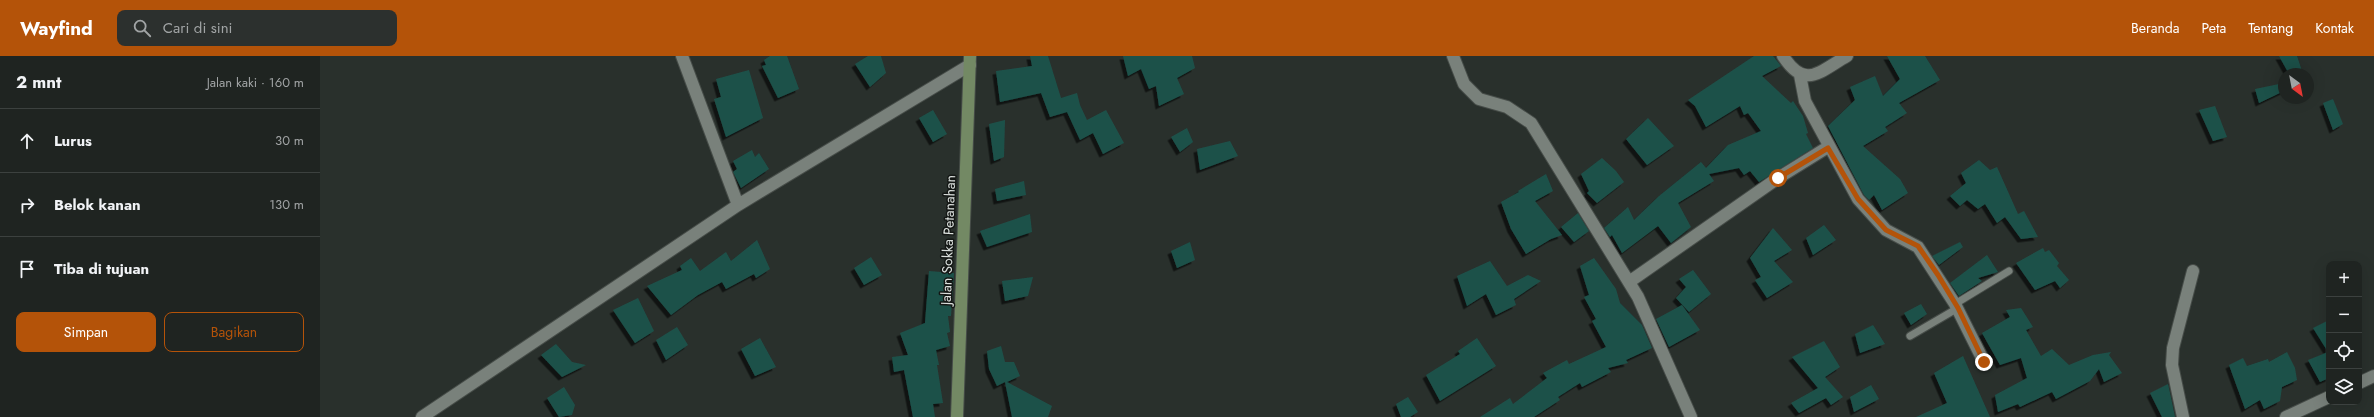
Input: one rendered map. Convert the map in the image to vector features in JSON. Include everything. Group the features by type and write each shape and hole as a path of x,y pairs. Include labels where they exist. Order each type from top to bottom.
{"main road":[{"name":"Jalan Sokka Petanahan","path":"957,417 970,60"}],"street":[{"path":"682,56 738,205"},
{"path":"1453,56 1464,84 1480,99 1507,107 1531,123 1638,296 1691,417"},
{"path":"1783,56 1791,69 1800,75 1809,76 1847,56"},
{"path":"422,417 738,205 970,60"},
{"path":"1800,75 1805,101 1828,148 1858,199 1886,230 1918,246 1938,275 1956,306 1984,362"},
{"path":"1629,282 1778,178 1828,148"},
{"path":"2183,417 2172,365 2173,348 2193,271"},
{"path":"2362,382 2374,376"},
{"path":"2286,417 2326,398"}],"lane":[{"path":"1910,336 2010,271"}],"building":[{"path":"770,56 787,56 799,89 778,98 762,66 766,65 764,60"},
{"path":"868,56 881,56 886,73 870,87 855,64"},
{"path":"1030,56 1048,56 1061,98 1077,93 1080,105 1087,120 1106,110 1124,143 1103,154 1093,133 1080,140 1067,112 1050,117 1041,93 1000,102 996,71 1032,66"},
{"path":"1123,56 1192,56 1195,68 1177,78 1184,94 1159,106 1156,86 1149,89 1141,69 1128,76"},
{"path":"1754,56 1773,56 1781,66 1762,76 1791,103 1793,101 1803,116 1808,133 1806,134 1813,148 1759,182 1750,171 1744,175 1739,168 1709,174 1714,181 1678,203 1691,227 1671,243 1658,226 1622,253 1612,235 1610,237 1604,228 1628,207 1634,220 1659,196 1701,162 1706,168 1728,145 1761,131 1748,113 1744,115 1740,106 1706,127 1695,106 1688,100"},
{"path":"1887,56 1925,56 1940,80 1899,103 1907,113 1885,127 1888,131 1863,146 1900,179 1908,193 1882,210 1874,195 1869,200 1864,195 1828,126 1855,100 1850,87 1875,76 1883,96 1900,79"},
{"path":"2279,56 2297,56 2301,68 2286,68"},
{"path":"749,70 763,118 726,137 714,99 721,97 716,79"},
{"path":"2278,84 2278,94 2259,103 2255,89"},
{"path":"2333,99 2343,124 2333,130 2323,103"},
{"path":"2215,106 2227,137 2213,141 2199,110"},
{"path":"933,110 947,134 933,142 919,118"},
{"path":"1648,118 1674,146 1647,165 1626,139"},
{"path":"1005,120 1004,157 994,161 989,124"},
{"path":"1187,128 1193,142 1180,152 1171,137"},
{"path":"1230,141 1238,156 1200,170 1197,149"},
{"path":"752,150 755,157 759,153 769,169 741,188 733,172 737,169 733,161"},
{"path":"1602,158 1616,171 1624,182 1597,203 1587,193 1589,191 1581,174"},
{"path":"1979,160 1990,170 1997,167 2018,214 2024,211 2038,237 2021,239 2005,217 1997,223 1985,204 1978,209 1967,200 1960,206 1950,196 1966,183 1961,173"},
{"path":"1546,174 1553,191 1535,201 1562,235 1551,239 1526,254 1511,229 1501,202"},
{"path":"1024,181 1026,195 997,201 995,189"},
{"path":"1578,213 1589,231 1574,242 1561,227"},
{"path":"1030,214 1032,232 987,247 980,231"},
{"path":"1824,225 1836,240 1813,255 1806,238"},
{"path":"1773,228 1792,250 1774,261 1793,282 1767,298 1755,280 1761,277 1750,258"},
{"path":"757,240 770,269 756,278 754,274 726,289 722,282 698,295 671,315 647,286 682,270 680,266 691,258 700,271 726,252 731,261"},
{"path":"1190,242 1195,260 1177,268 1171,251"},
{"path":"1960,242 1963,247 1939,265 1932,256"},
{"path":"2043,248 2045,252 2049,250 2059,263 2057,266 2069,280 2060,288 2055,281 2035,290 2016,263"},
{"path":"1987,255 1998,272 1978,278 1982,281 1959,296 1950,283"},
{"path":"871,257 882,275 864,285 854,268"},
{"path":"1594,258 1616,289 1620,303 1642,325 1652,348 1626,360 1628,363 1608,368 1611,372 1582,387 1580,383 1558,397 1560,400 1534,417 1480,417 1510,398 1513,404 1547,378 1543,373 1567,360 1569,364 1606,347 1592,321 1596,319 1584,297 1589,295 1580,266"},
{"path":"1490,261 1507,286 1528,275 1541,281 1514,299 1516,305 1496,315 1486,294 1467,306 1457,276"},
{"path":"1693,270 1711,294 1689,312 1676,298 1686,287 1679,279"},
{"path":"929,271 954,273 951,316 948,316 950,332 947,333 950,346 936,350 943,403 933,404 935,417 913,417 904,370 894,372 892,357 908,355 900,333 925,323"},
{"path":"1033,277 1028,296 1005,301 1002,281"},
{"path":"638,298 654,331 635,343 613,310"},
{"path":"1921,304 1927,314 1911,325 1904,313"},
{"path":"1682,305 1700,330 1669,347 1656,319"},
{"path":"2021,308 2033,327 2026,330 2041,356 2052,349 2069,365 2093,355 2111,352 2109,355 2122,373 2104,382 2099,369 2090,381 2056,399 2052,392 2020,407 2018,404 1998,412 1995,395 2027,378 2021,358 2000,365 1982,333 2010,317 2006,310"},
{"path":"2326,322 2326,349 2313,328"},
{"path":"1873,325 1885,344 1860,353 1855,334"},
{"path":"677,327 688,345 666,360 656,340"},
{"path":"760,338 776,367 755,376 741,349"},
{"path":"1477,338 1496,366 1440,401 1426,375 1460,354 1458,351"},
{"path":"1824,341 1840,367 1825,377 1843,397 1831,405 1826,398 1799,413 1791,403 1818,388 1792,357"},
{"path":"556,344 572,362 586,365 562,377 541,355"},
{"path":"1001,346 1005,362 1014,362 1020,376 1007,382 1052,406 1048,417 1012,417 1005,382 997,386 989,369 987,351"},
{"path":"2287,352 2295,368 2297,380 2282,387 2280,401 2264,409 2260,400 2245,409 2229,365 2243,358 2247,366 2268,359 2269,362"},
{"path":"2326,353 2326,379 2320,382 2308,360"},
{"path":"1963,356 1990,417 1916,417 1947,403 1934,373"},
{"path":"2168,384 2175,417 2162,417 2150,393"},
{"path":"1871,385 1879,399 1854,412 1850,397"},
{"path":"564,387 575,405 572,415 559,417 547,398"},
{"path":"1408,397 1418,412 1410,417 1401,417 1396,404"}],"route":[{"path":"1778,178 1828,148 1858,199 1867,207 1886,230 1918,246 1958,308 1984,362"}]}
